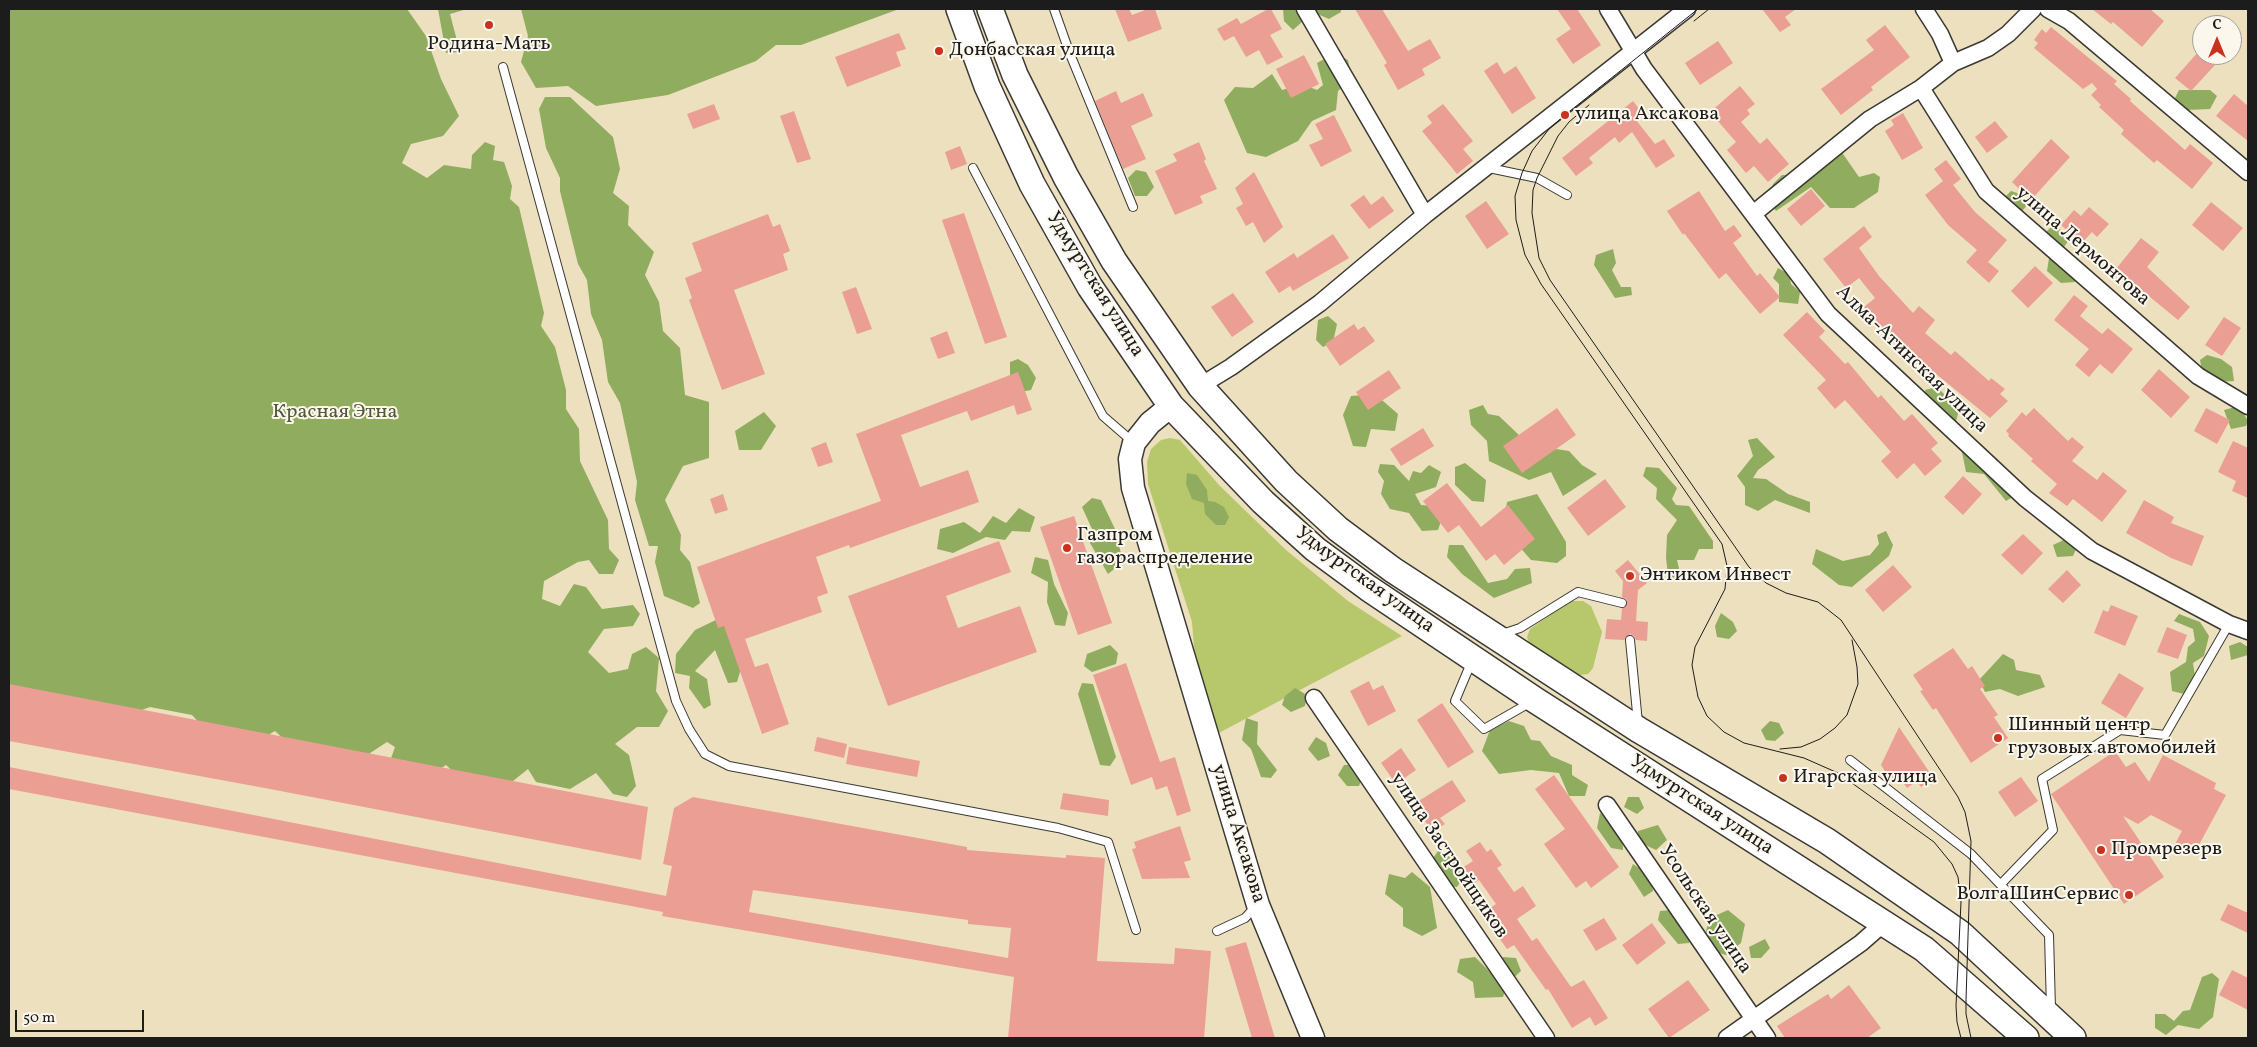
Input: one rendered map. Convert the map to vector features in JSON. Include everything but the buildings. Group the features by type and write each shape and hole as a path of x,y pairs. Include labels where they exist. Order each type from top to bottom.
{"main road":[{"name":"Удмуртская улица","path":"959,9 987,86 1032,184 1090,287 1171,406 1263,502 1315,549 1368,588 1535,700 1885,922 1924,949 2026,1038"},
{"name":"Удмуртская улица","path":"990,9 1015,75 1066,177 1114,262 1200,386 1286,481 1338,529 1394,570 1639,730 1827,840 1960,933 2073,1038"},
{"path":"1171,406 1200,386"}],"street":[{"path":"1305,9 1425,215"},
{"name":"Алма-Атинская улица","path":"1608,9 1644,69 1828,314 2025,498 2092,551 2229,624 2248,631"},
{"path":"1200,386 1231,368 1320,303 1425,215 1687,9"},
{"path":"1924,9 1940,34 1953,63"},
{"path":"1753,214 1870,119 1921,88 1953,63 1988,48 2008,34 2033,9"},
{"path":"2048,9 2069,21 2248,172"},
{"name":"улица Лермонтова","path":"1921,88 1986,191 2198,376 2248,406"},
{"path":"1134,443 1150,423 1171,406"},
{"name":"улица Аксакова","path":"1134,443 1130,459 1133,488 1173,625 1258,905 1313,1038"},
{"name":"улица Застройщиков","path":"1314,698 1546,1038"},
{"name":"Усольская улица","path":"1606,805 1767,1038"},
{"path":"1728,1038 1861,943 1885,922"}],"lane":[{"path":"1054,9 1070,54 1133,207"},
{"path":"503,67 676,701 689,729 705,754 728,766 1058,828 1108,842 1136,930"},
{"path":"1486,167 1537,178 1567,195"},
{"path":"973,168 1103,416 1134,443"},
{"path":"1494,637 1520,628 1578,592 1622,603"},
{"path":"2002,884 2053,830 2042,780 2120,730 2165,735 2229,624"},
{"path":"1630,640 1639,730"},
{"path":"1473,659 1455,701 1484,729 1535,700"},
{"path":"1850,760 1957,842 2002,884 2049,934 2051,1016"},
{"path":"1217,931 1245,918 1258,905"}],"green space":[{"name":"Красная Этна","path":"9,9 407,9 426,36 441,79 459,116 443,136 411,144 402,163 427,178 444,165 471,169 472,155 485,142 495,146 493,160 504,162 512,186 510,199 519,207 544,313 541,326 555,347 566,390 566,409 579,429 580,461 608,520 609,549 619,560 613,574 599,574 589,560 578,562 544,581 542,599 560,606 574,584 586,587 602,609 633,605 640,614 633,626 604,629 588,652 609,673 628,669 632,654 646,647 659,658 656,691 668,711 659,727 637,727 615,744 629,755 636,786 627,797 613,794 596,773 570,789 536,782 528,769 508,785 458,776 446,765 430,775 389,764 395,747 387,742 361,759 293,748 275,731 252,744 204,728 192,715 150,707 120,718 9,690"},
{"path":"438,9 467,9 450,14 460,52 446,53"},
{"path":"521,9 899,9 801,45 776,45 756,61 668,95 596,106 568,86 536,88 521,62 528,36"},
{"path":"1283,9 1302,9 1302,22 1293,30 1284,21"},
{"path":"1313,9 1341,9 1341,12 1329,19 1315,13"},
{"path":"1335,53 1348,60 1352,79 1338,91 1336,110 1312,121 1298,141 1266,157 1247,153 1224,100 1235,87 1253,88 1272,74 1282,90 1302,84 1317,90 1323,85 1317,63"},
{"path":"2179,90 2210,90 2217,96 2210,109 2187,110 2173,102"},
{"path":"545,97 570,97 613,137 620,169 613,193 629,206 628,225 654,252 645,275 659,302 663,331 680,348 685,395 709,402 709,458 683,466 665,500 681,535 680,550 690,562 700,603 693,608 664,596 655,562 658,546 649,546 635,500 637,482 620,403 608,382 602,340 591,314 587,280 578,264 560,191 560,178 546,148 539,109"},
{"path":"1841,151 1859,177 1874,173 1880,177 1878,192 1854,208 1830,208 1811,187 1776,211 1767,198 1773,184 1782,175 1794,175"},
{"path":"1136,170 1146,172 1154,187 1147,196 1135,196 1128,178"},
{"path":"2011,191 2020,194 2027,205 2023,210 2011,210 2003,199"},
{"path":"2051,227 2062,230 2069,240 2064,247 2049,244 2047,231"},
{"path":"1613,249 1616,263 1612,270 1621,287 1631,287 1632,295 1615,298 1594,265 1596,255"},
{"path":"2065,257 2077,267 2075,282 2061,283 2047,271 2049,258"},
{"path":"1778,268 1789,274 1791,284 1800,292 1798,304 1779,302 1779,284 1773,278"},
{"path":"1328,316 1337,324 1333,342 1323,347 1316,340 1318,320"},
{"path":"2207,355 2221,359 2232,367 2234,381 2220,382 2202,370 2200,360"},
{"path":"1018,359 1028,365 1036,378 1031,390 1020,392 1010,381 1010,362"},
{"path":"1937,387 1959,409 1956,422 1945,421 1928,404 1925,390"},
{"path":"1375,394 1398,414 1395,431 1371,429 1366,447 1353,446 1343,415 1351,396"},
{"path":"1483,405 1488,414 1499,416 1520,436 1537,460 1556,449 1569,451 1582,465 1597,474 1563,496 1551,472 1529,480 1489,461 1487,441 1471,425 1469,410"},
{"path":"2239,406 2248,421 2246,426 2231,429 2224,410"},
{"path":"764,412 776,426 761,450 739,450 735,431"},
{"path":"1170,438 1180,440 1219,485 1286,550 1348,601 1402,636 1215,735 1196,671 1192,622 1148,484 1147,462 1151,449 1161,440"},
{"path":"1757,438 1775,457 1758,470 1753,478 1766,479 1788,494 1810,502 1810,513 1775,500 1758,511 1745,505 1745,487 1737,476 1753,456 1748,440"},
{"path":"1973,444 2016,495 2006,501 1984,474 1966,472 1962,452"},
{"path":"1465,463 1486,480 1484,502 1472,501 1455,485 1455,467"},
{"path":"1380,464 1394,465 1409,481 1413,471 1421,473 1429,465 1441,472 1436,487 1415,494 1421,505 1433,506 1442,518 1438,530 1422,531 1409,513 1390,509 1381,494 1384,481 1378,472"},
{"path":"1646,467 1659,468 1677,488 1672,499 1676,505 1689,506 1713,541 1713,549 1699,549 1694,560 1677,560 1680,573 1674,578 1668,575 1666,558 1667,535 1677,520 1656,499 1657,488 1643,476"},
{"path":"1187,473 1197,475 1207,490 1208,501 1215,502 1224,507 1229,517 1225,525 1216,525 1205,514 1204,503 1192,499 1186,484"},
{"path":"1537,494 1566,542 1566,556 1557,563 1531,560 1517,544 1505,516 1507,502"},
{"path":"1092,498 1101,500 1115,529 1123,562 1108,574 1090,543 1092,529 1082,507"},
{"path":"1019,508 1035,517 1030,532 1012,531 1005,540 986,537 953,553 937,549 940,529 964,522 980,533 993,516 1006,523"},
{"path":"1886,531 1893,545 1889,556 1852,587 1839,585 1812,564 1816,549 1843,561 1870,555 1879,544 1877,535"},
{"path":"2070,537 2078,545 2073,556 2057,557 2053,545"},
{"path":"1449,545 1463,545 1488,583 1507,579 1515,569 1530,568 1532,583 1494,598 1462,574 1447,557"},
{"path":"1035,557 1048,560 1054,584 1068,613 1065,626 1055,625 1047,602 1048,582 1031,573"},
{"path":"1570,601 1583,601 1591,606 1602,632 1593,668 1588,674 1580,675 1530,646 1527,637 1530,629"},
{"path":"1721,613 1733,622 1737,631 1729,639 1717,637 1715,626"},
{"path":"2179,614 2200,622 2209,636 2204,656 2193,663 2195,677 2184,694 2172,691 2170,672 2186,662 2188,647 2195,641 2193,629 2174,621"},
{"path":"720,618 729,624 742,665 737,682 728,683 715,650 695,671 707,679 711,705 704,709 689,688 690,676 675,673 676,654 695,630"},
{"path":"2240,642 2248,647 2248,655 2231,660 2229,646"},
{"path":"1110,645 1118,653 1116,664 1092,672 1084,666 1087,654"},
{"path":"2003,654 2014,660 2016,670 2040,675 2045,687 2018,696 2000,689 1985,692 1979,680"},
{"path":"1082,683 1093,684 1116,757 1110,766 1100,765 1078,694"},
{"path":"1295,688 1307,695 1305,706 1291,712 1282,705 1285,696"},
{"path":"1246,718 1258,722 1257,744 1277,770 1271,778 1261,777 1251,749 1242,740"},
{"path":"1509,721 1524,726 1531,740 1540,741 1551,756 1572,765 1572,775 1588,785 1585,796 1569,796 1559,773 1531,770 1499,774 1482,751 1490,730"},
{"path":"1770,721 1779,723 1784,733 1775,741 1766,740 1761,730"},
{"path":"1316,737 1326,743 1330,756 1318,761 1308,749"},
{"path":"1344,765 1354,765 1363,775 1359,786 1347,786 1338,775"},
{"path":"1628,797 1639,797 1644,808 1637,814 1624,807"},
{"path":"1600,813 1610,820 1622,833 1623,850 1611,848 1597,828"},
{"path":"1658,825 1667,840 1656,850 1637,841 1638,831"},
{"path":"1438,851 1452,854 1464,877 1457,887 1447,886 1431,861"},
{"path":"1633,864 1651,876 1653,891 1644,897 1629,874"},
{"path":"1412,872 1430,887 1437,928 1422,936 1403,926 1403,908 1385,894 1389,874 1405,878"},
{"path":"1671,910 1691,935 1689,943 1678,944 1658,920 1660,911"},
{"path":"1728,910 1745,924 1741,943 1726,955 1713,951 1705,934 1710,918"},
{"path":"1765,939 1770,948 1761,958 1751,958 1749,947"},
{"path":"1475,957 1492,974 1503,957 1516,958 1521,971 1507,984 1503,997 1475,998 1473,982 1457,972 1460,959"},
{"path":"2212,973 2219,979 2213,1017 2199,1029 2178,1025 2166,1035 2155,1028 2155,1014 2165,1014 2174,1021 2183,1011 2190,1010 2202,977"}],"tram line":[{"path":"1698,9 1549,129 1532,151 1522,173 1515,196 1516,220 1525,255 1541,284 1722,544 1727,566 1725,589 1695,647 1692,665 1698,697 1707,716 1724,732 1744,743 1804,758 1838,773 1934,842 1952,864 1958,877 1961,902 1956,1006 1961,1038"},
{"path":"1694,21 1709,9"},
{"path":"1589,105 1569,122 1558,136 1533,190 1532,213 1539,258 1550,280 1749,567 1766,583 1786,593 1818,602 1841,620 1958,797 1965,812 1971,841 1966,1000 1966,1014 1971,1038"},
{"path":"1780,749 1801,747 1820,739 1835,728 1847,715 1858,684 1852,640"}],"place":[{"name":"Родина-Мать","path":"489,25"},
{"name":"Донбасская улица","path":"939,51"},
{"name":"улица Аксакова","path":"1565,115"},
{"name":"Газпром газораспределение","path":"1067,548"},
{"name":"Энтиком Инвест","path":"1630,576"},
{"name":"Шинный центр грузовых автомобилей","path":"1998,738"},
{"name":"Игарская улица","path":"1783,778"},
{"name":"Промрезерв","path":"2101,850"},
{"name":"ВолгаШинСервис","path":"2129,895"}]}
